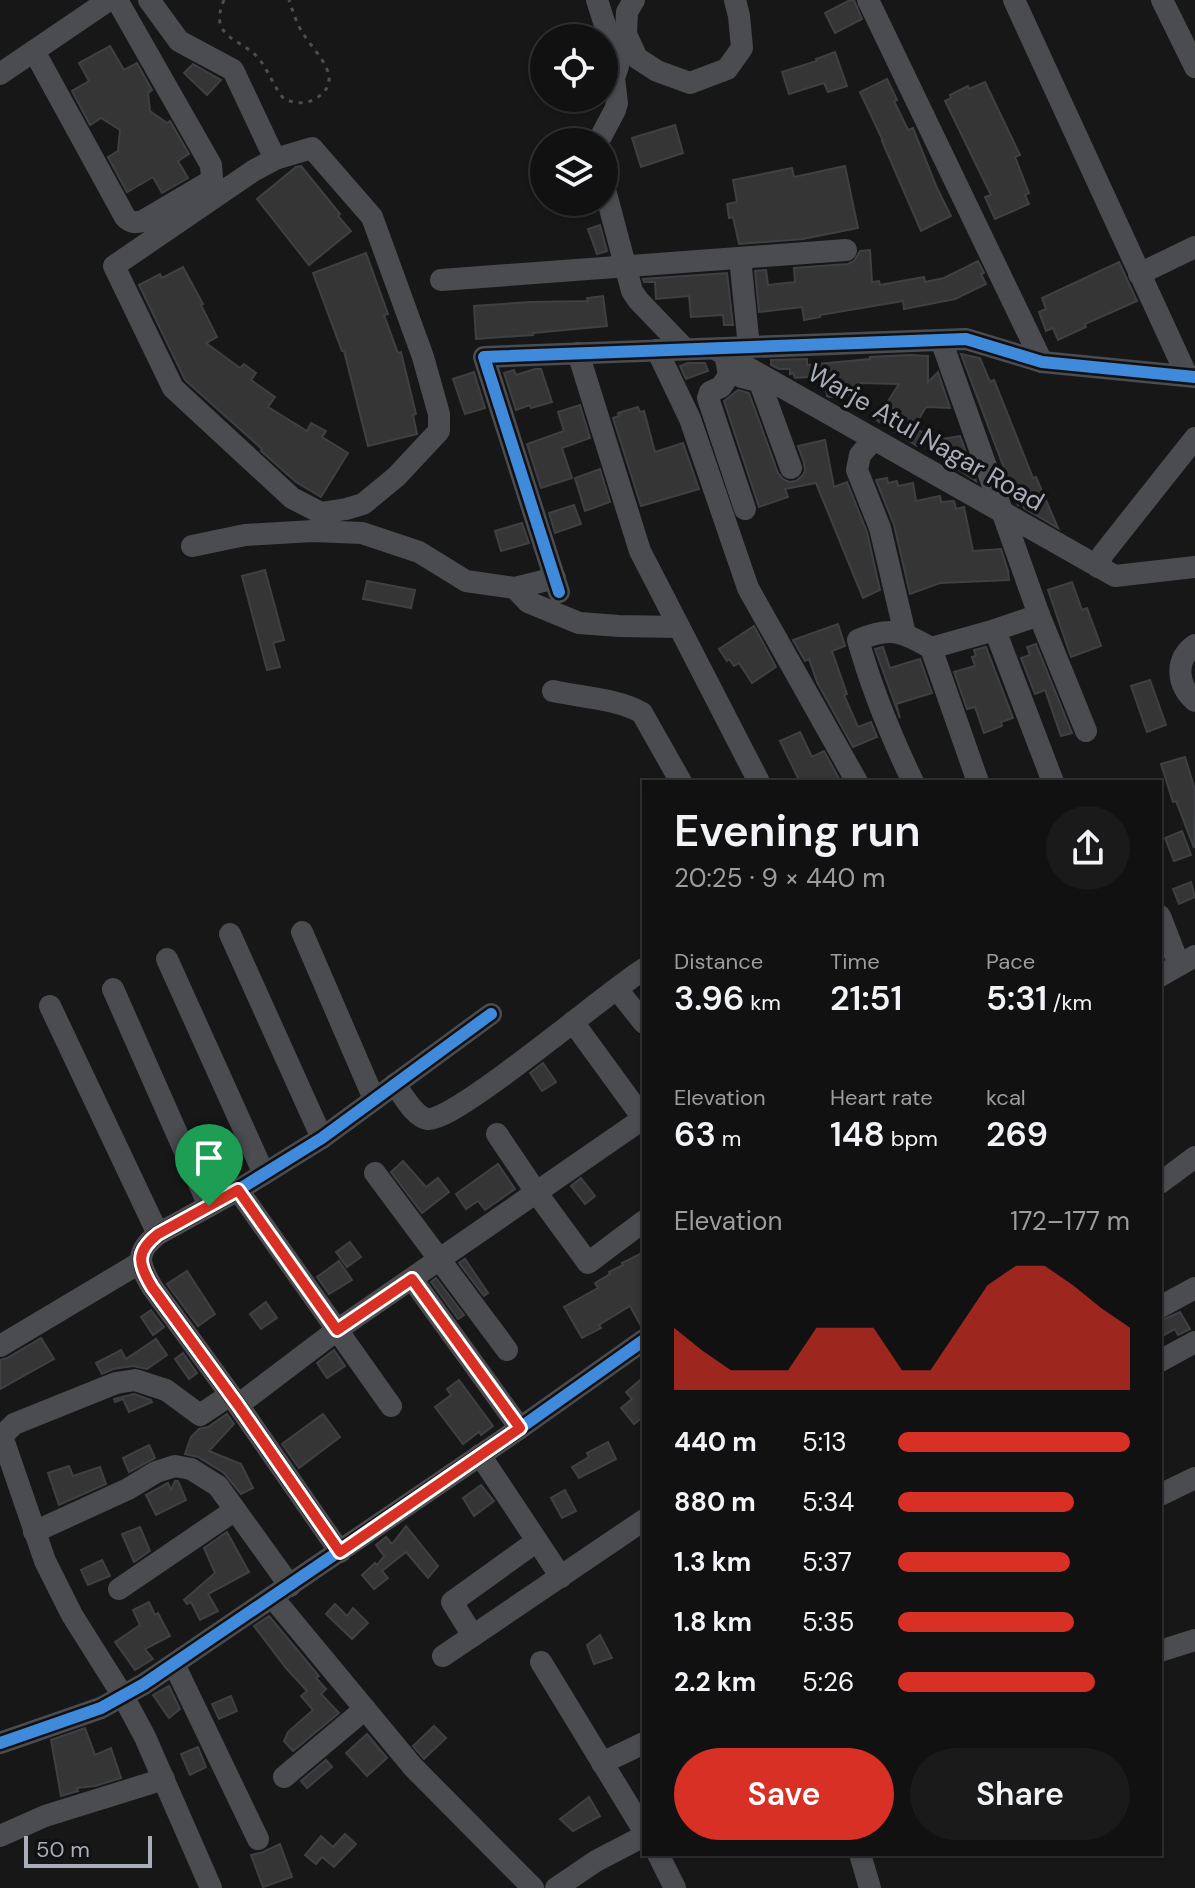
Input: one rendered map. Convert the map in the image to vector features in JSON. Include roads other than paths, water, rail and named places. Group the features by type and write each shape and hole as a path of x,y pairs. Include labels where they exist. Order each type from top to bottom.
{"street":[{"path":"0,74 109,0"},
{"path":"34,51 129,221 143,221 209,182 212,178 211,165 117,0"},
{"path":"149,0 179,41 233,70 275,159"},
{"path":"597,0 618,66 614,78 617,103 605,128"},
{"path":"634,0 627,12 626,34 637,58 657,71 690,83 727,69 742,48 735,0"},
{"path":"868,0 1042,362"},
{"path":"1014,0 1139,274 1191,377"},
{"path":"1162,0 1195,67"},
{"path":"312,148 372,217 423,357 439,414 439,431 396,477 363,504 346,509 321,513 292,498 173,388 114,266 275,159 312,148"},
{"path":"612,216 629,284 638,300 685,349"},
{"path":"1139,274 1195,247"},
{"path":"441,280 846,250"},
{"path":"740,258 749,347"},
{"path":"723,359 749,347 966,339 1042,362 1191,377"},
{"path":"941,340 1039,615 1086,731"},
{"path":"192,546 245,535 313,531 362,533 419,552 466,581 515,588 557,585 484,357 685,349 723,359 760,383 791,468"},
{"path":"657,350 690,419 748,588 856,780"},
{"path":"578,353 640,551 758,780"},
{"path":"723,359 721,387 710,392 708,398 745,509"},
{"name":"Warje Atul Nagar Road","path":"723,359 874,439 1115,576 1195,567"},
{"path":"1098,567 1103,554 1195,438"},
{"path":"874,439 860,455 857,470 880,528 905,634"},
{"path":"515,588 528,602 579,623 679,627"},
{"path":"931,648 1039,615"},
{"path":"995,630 1052,780"},
{"path":"912,780 886,724 858,640 880,631 905,634 931,648 977,780"},
{"path":"1195,645 1183,657 1180,679 1195,701"},
{"path":"553,691 620,704 642,713 680,780"},
{"path":"739,780 746,757"},
{"path":"1162,922 1178,966"},
{"path":"302,932 374,1099"},
{"path":"230,934 322,1138"},
{"path":"167,959 264,1174"},
{"path":"395,1084 419,1116 425,1119 440,1117 477,1094 642,970"},
{"path":"113,989 209,1206"},
{"path":"617,989 642,1020"},
{"path":"50,1006 158,1234"},
{"path":"340,1552 152,1287 143,1272 141,1253 158,1234 238,1190 322,1138 491,1014"},
{"path":"573,1022 642,1115"},
{"path":"211,1888 145,1737 72,1615 45,1561 4,1444 5,1433 9,1427 116,1383 135,1380 166,1390 200,1415 234,1400 642,1119"},
{"path":"497,1134 588,1263 642,1222"},
{"path":"1162,1182 1195,1157"},
{"path":"375,1173 507,1350"},
{"path":"238,1190 391,1406"},
{"path":"0,1346 141,1262"},
{"path":"412,1279 520,1428"},
{"path":"1162,1306 1195,1288"},
{"path":"0,1743 101,1708 123,1696 282,1592 642,1341"},
{"path":"1162,1360 1195,1342"},
{"path":"480,1455 561,1577"},
{"path":"34,1532 117,1494 156,1472 175,1466 191,1469 218,1486 282,1592 365,1709 413,1767 533,1888"},
{"path":"1162,1494 1195,1478"},
{"path":"119,1589 235,1510"},
{"path":"443,1656 642,1521"},
{"path":"473,1636 452,1602 537,1541"},
{"path":"1162,1650 1195,1640"},
{"path":"541,1662 642,1830"},
{"path":"174,1664 258,1839"},
{"path":"284,1777 365,1709"},
{"path":"602,1763 642,1744"},
{"path":"0,1836 45,1816 164,1779"},
{"path":"556,1888 642,1834"},
{"path":"659,1856 675,1888"},
{"path":"861,1856 870,1888"}]}
